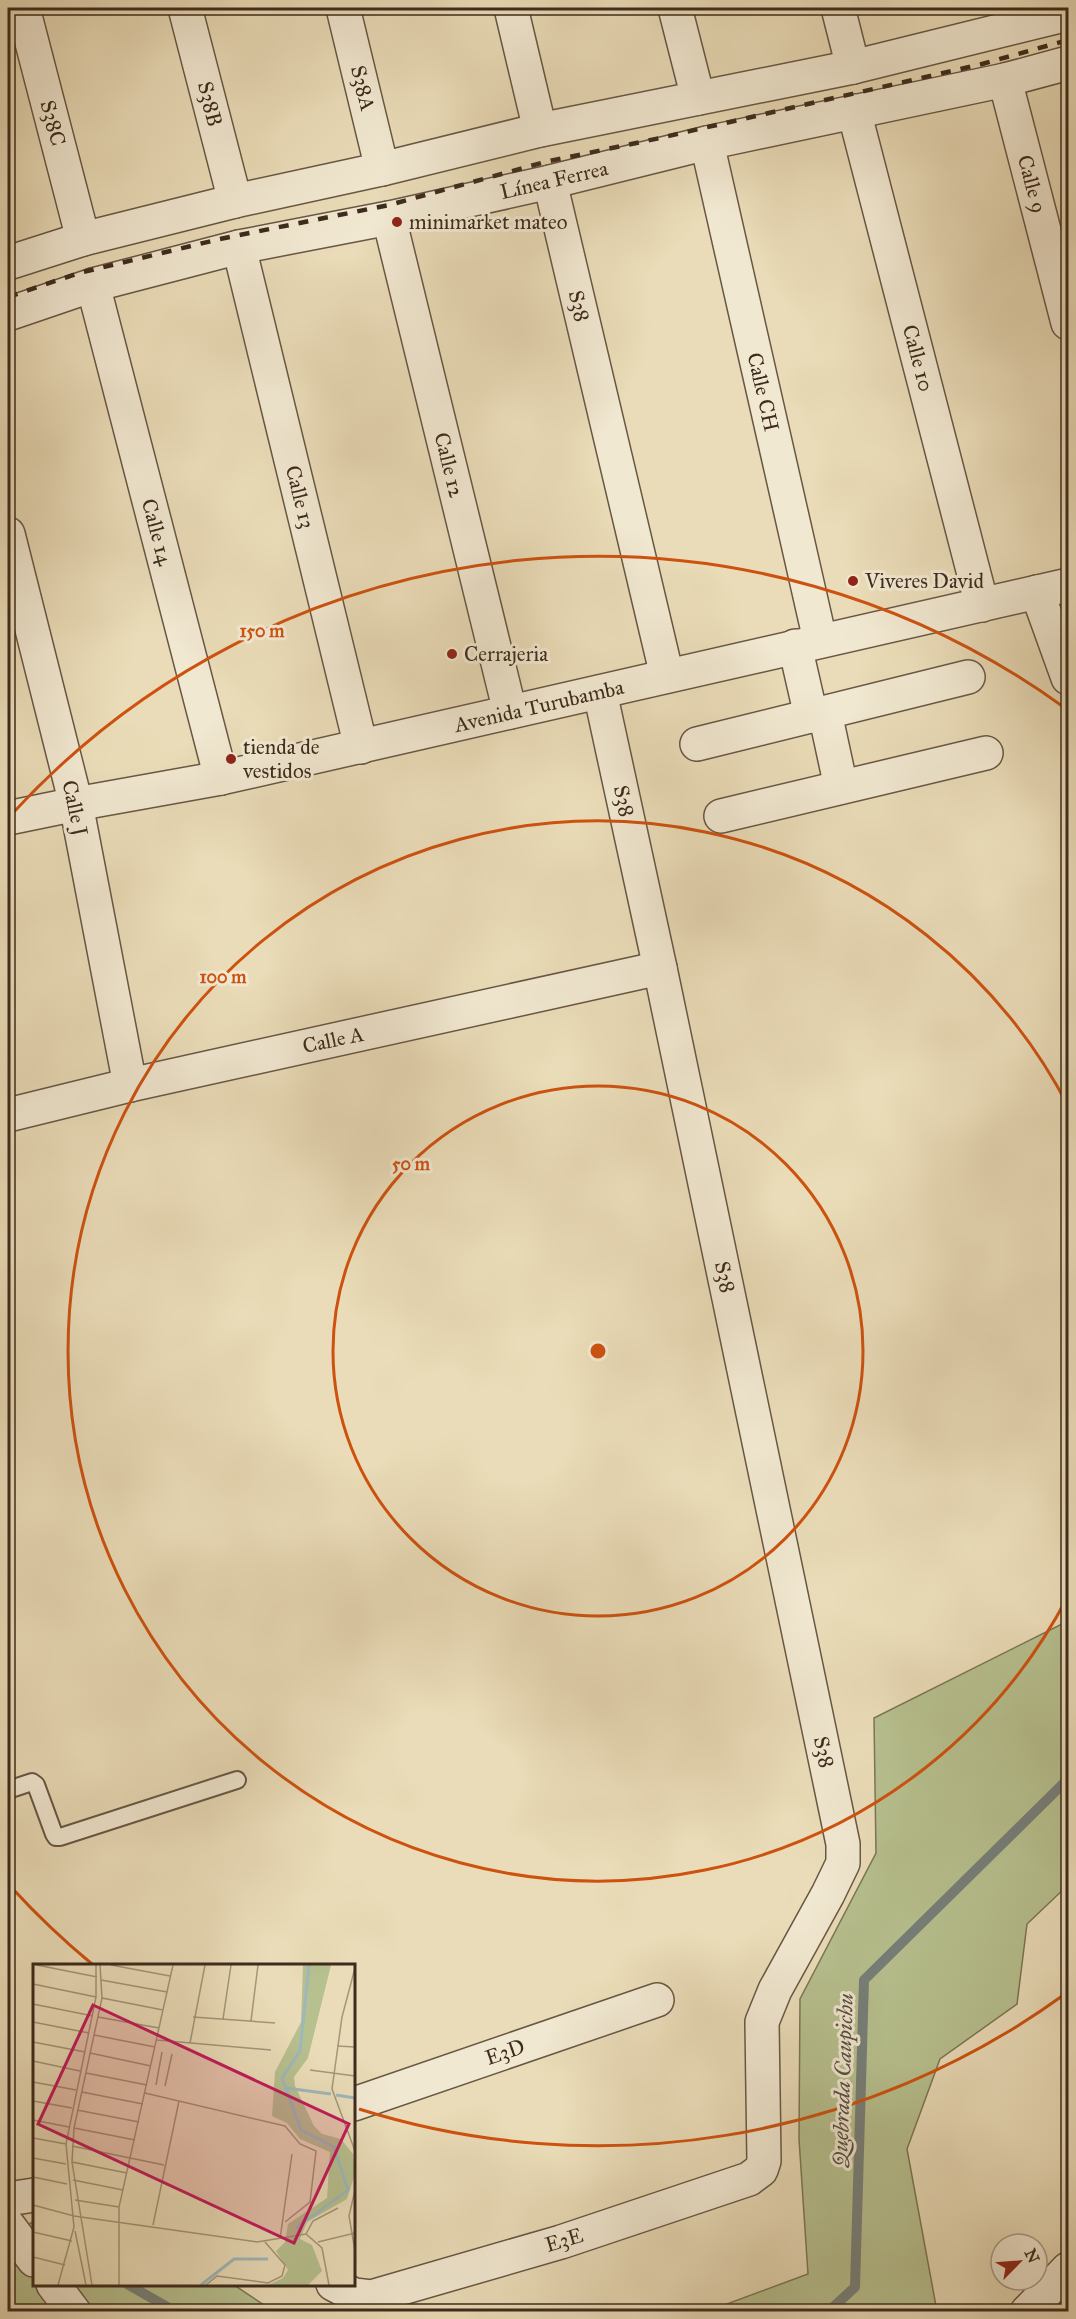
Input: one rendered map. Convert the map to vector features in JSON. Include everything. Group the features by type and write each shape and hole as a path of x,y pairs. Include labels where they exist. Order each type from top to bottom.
{"street":[{"name":"S38C","path":"23,8 83,239"},
{"name":"S38B","path":"185,8 235,201"},
{"name":"S38A","path":"343,8 382,169"},
{"path":"511,8 540,130"},
{"path":"675,8 698,98"},
{"path":"838,8 853,67"},
{"path":"8,263 83,239 540,130 853,67 990,20 1068,14"},
{"name":"Línea Ferrea","path":"8,314 93,285 238,247 389,218 550,182 706,143 1005,80 1068,63"},
{"name":"Calle 9","path":"1005,80 1068,323"},
{"name":"Calle 10","path":"854,111 982,604"},
{"name":"Calle CH","path":"706,143 808,643 818,714 841,787"},
{"name":"S38","path":"550,182 667,676"},
{"name":"Calle 12","path":"389,218 510,712"},
{"name":"Calle 13","path":"238,247 361,747"},
{"name":"Calle 14","path":"93,285 221,778"},
{"name":"Calle J","path":"8,534 75,804 130,1084"},
{"name":"Avenida Turubamba","path":"8,818 221,778 1068,585"},
{"path":"1037,592 1068,678"},
{"path":"697,744 968,676"},
{"name":"S38","path":"600,692 843,1844 843,1863 775,1990 762,2022 764,2161 761,2170"},
{"path":"721,816 986,753"},
{"name":"Calle A","path":"8,1116 130,1084 660,968"},
{"name":"E3D","path":"356,2103 657,2000"},
{"name":"E3E","path":"337,2286 363,2297 561,2242 749,2179 761,2170"},
{"path":"8,2199 33,2195"},
{"path":"8,2225 33,2259"},
{"path":"1027,2312 1068,2269"},
{"path":"54,2286 74,2312"}],"lane":[{"path":"8,1790 32,1782 36,1785 54,1834 60,1837 237,1780"}],"green space":[{"path":"1068,1621 1068,1885 1027,1924 1017,2004 940,2059 907,2149 936,2306 934,2311 708,2311 808,2274 799,2139 800,1999 876,1853 874,1718"},
{"path":"33,2222 33,2286 236,2286 273,2311 8,2311 8,2237"}],"waterway":[{"name":"Quebrada Caupichu","path":"828,2312 855,2287 864,1980 1068,1779"},
{"name":"Quebrada Caupichu","path":"130,2286 176,2312"}],"railway":[{"path":"8,297 79,273 220,239 389,205 545,162 982,64 1068,40"}],"place":[{"name":"minimarket mateo","path":"397,222"},
{"name":"Viveres David","path":"853,581"},
{"name":"Cerrajeria","path":"452,654"},
{"name":"tienda de vestidos","path":"231,759"}]}
